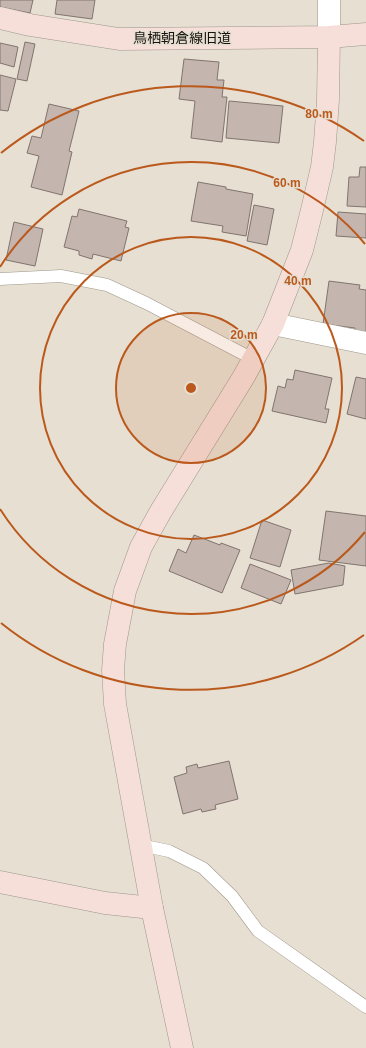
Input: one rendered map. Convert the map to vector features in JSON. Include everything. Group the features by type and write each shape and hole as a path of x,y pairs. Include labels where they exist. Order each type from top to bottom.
{"street":[{"path":"182,1048 152,908 115,704 113,670 115,644 120,613 132,569 141,547 161,511 243,378 273,324 302,250 322,167 325,142 328,100 329,0"},
{"name":"鳥栖朝倉線旧道","path":"0,18 30,25 119,39 329,37 366,34"},
{"path":"273,324 366,343"},
{"path":"0,882 105,903 152,908"}],"lane":[{"path":"0,279 61,276 108,286 146,303 253,359"},
{"path":"140,845 169,851 204,868 232,896 258,931 366,1007"}],"building":[{"path":"0,0 33,0 30,13 0,7"},
{"path":"57,0 95,0 92,19 55,14"},
{"path":"25,42 35,44 27,81 17,79"},
{"path":"0,43 18,47 14,67 0,63"},
{"path":"184,59 219,62 217,80 224,80 222,97 227,97 222,142 191,138 195,101 179,99"},
{"path":"0,75 16,79 8,111 0,110"},
{"path":"229,101 283,106 279,143 226,138"},
{"path":"49,104 79,111 69,151 72,152 62,195 31,187 39,156 27,153 32,136 41,138"},
{"path":"360,167 366,167 366,207 347,206 349,177 359,177"},
{"path":"198,182 253,194 246,236 222,232 223,226 191,221"},
{"path":"254,205 274,209 267,245 247,241"},
{"path":"79,209 127,221 125,227 129,228 121,261 93,254 92,259 79,255 79,251 64,247 72,216 77,217"},
{"path":"338,212 366,214 366,238 336,236"},
{"path":"14,222 43,229 35,266 6,260"},
{"path":"329,281 360,285 359,289 366,290 366,333 354,332 355,328 323,324"},
{"path":"295,370 332,378 325,409 329,409 326,423 272,411 278,386 285,388 287,379 293,380"},
{"path":"356,377 366,379 366,419 347,414"},
{"path":"326,511 366,516 366,566 319,560"},
{"path":"262,520 291,530 280,567 250,558"},
{"path":"194,535 220,545 221,543 240,550 222,593 169,571 178,549 186,553"},
{"path":"329,563 345,566 343,585 295,594 291,570"},
{"path":"250,564 291,580 281,604 241,588"},
{"path":"229,761 238,799 215,805 216,809 202,812 201,809 183,814 174,777 187,773 186,767 197,764 198,768"}]}
